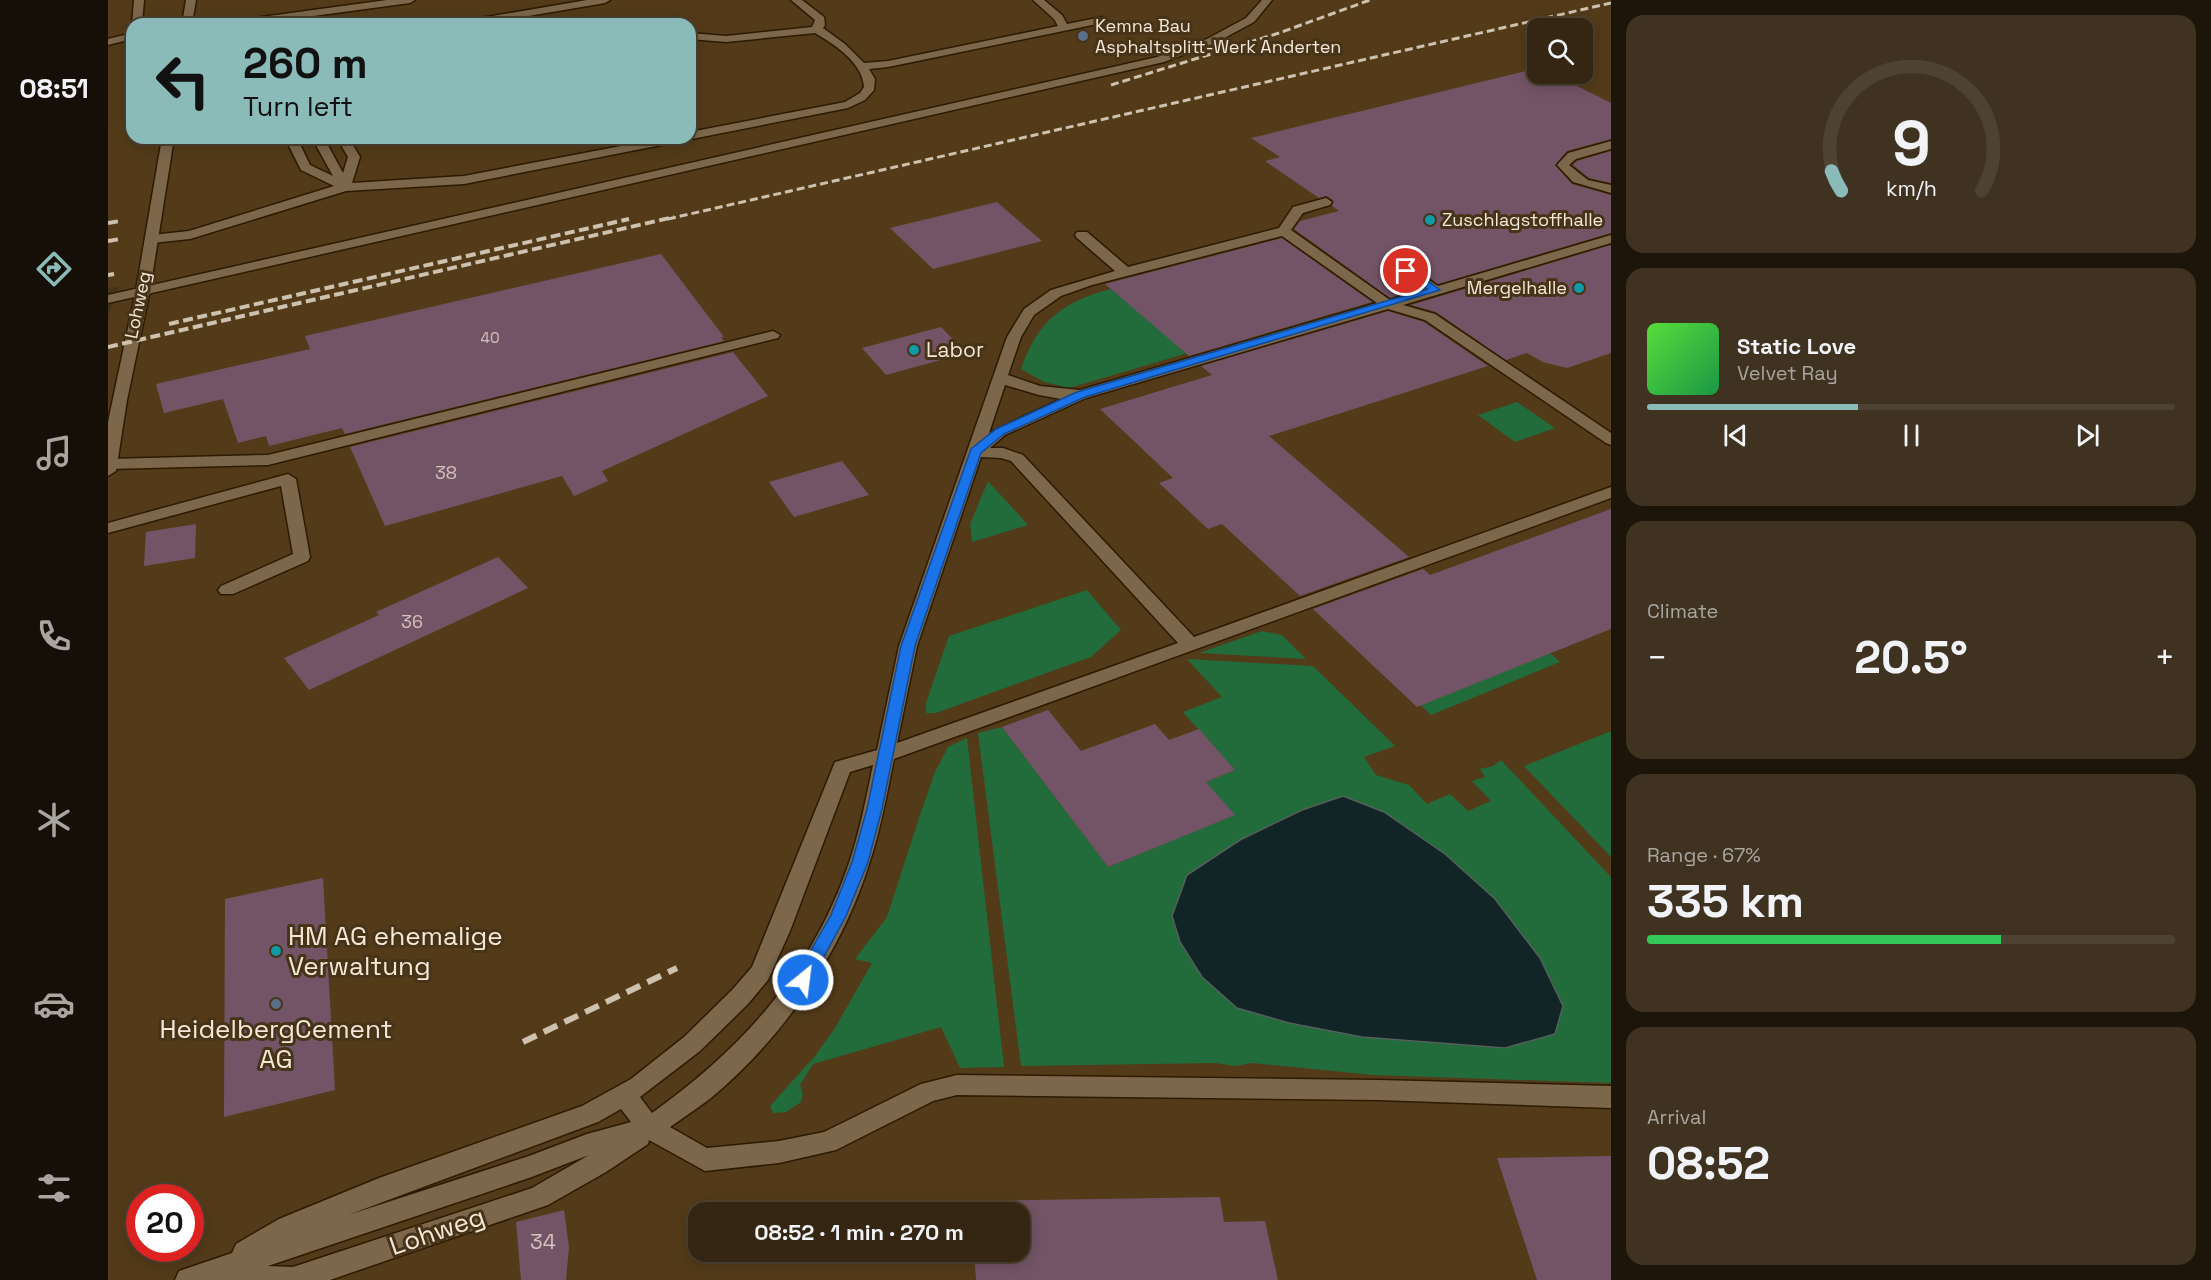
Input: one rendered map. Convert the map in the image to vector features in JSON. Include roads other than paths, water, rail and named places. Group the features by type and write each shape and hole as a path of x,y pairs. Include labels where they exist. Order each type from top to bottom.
{"street":[{"path":"138,18 139,0"},
{"path":"188,18 191,0"},
{"path":"276,18 410,0"},
{"path":"498,18 605,0"},
{"path":"796,0 820,19 820,25 816,29"},
{"path":"1038,0 1058,17 1064,28"},
{"path":"108,299 1160,60 1211,41 1250,20 1267,0"},
{"path":"863,66 888,64 1102,20"},
{"path":"696,36 743,38 816,29 829,36 863,66 871,86 867,93 848,105 696,135"},
{"path":"108,42 126,38"},
{"name":"Lohweg","path":"108,467 113,400 143,290 167,144"},
{"path":"294,144 306,167 345,187"},
{"path":"321,144 345,187"},
{"path":"345,187 354,158 346,144"},
{"path":"152,239 190,235 345,187 464,180 651,144"},
{"path":"1611,145 1572,156 1563,165 1566,170 1578,178 1592,185 1611,189"},
{"path":"1564,182 1578,178"},
{"path":"1326,202 1298,210 1284,231 1388,304 1430,317 1611,441"},
{"name":"Lohweg","path":"197,1277 293,1280 539,1197 597,1164 703,1090 765,1030 803,980 838,916 860,862 874,809 908,646 1014,337 1029,312 1056,293 1125,272 1284,231"},
{"path":"1082,235 1125,272"},
{"path":"975,452 1000,432 1081,395 1611,239"},
{"path":"1406,271 1435,290"},
{"path":"108,467 268,460 773,335"},
{"path":"1000,377 1037,392 1081,395"},
{"path":"975,452 1003,453 1017,458 1191,645"},
{"path":"108,528 288,479 302,557 227,590"},
{"path":"197,1277 288,1228 379,1190 590,1114 639,1086 692,1044 740,997 760,973 842,767 884,755 1611,492"},
{"path":"624,1095 650,1128 705,1160 779,1152 827,1143 928,1091 957,1085 1378,1090 1611,1097"},
{"name":"Lohweg","path":"197,1277 529,1167 586,1145 650,1128"}],"water":[{"path":"1343,796 1384,812 1445,854 1495,899 1540,958 1563,1006 1555,1034 1505,1048 1362,1037 1289,1023 1237,1008 1202,977 1180,942 1172,916 1187,875 1240,840 1302,810"}],"railway":[{"path":"1111,85 1279,33 1370,0"},
{"path":"668,219 1611,3"},
{"path":"108,347 674,217"},
{"path":"169,324 629,219"},
{"path":"108,223 120,221"},
{"path":"108,241 120,239"},
{"path":"108,275 114,274"},
{"path":"523,1042 677,968"}],"place":[{"name":"Kemna Bau Asphaltsplitt-Werk Anderten","path":"1083,36"},
{"name":"Zuschlagstoffhalle","path":"1430,220"},
{"name":"Mergelhalle","path":"1579,288"},
{"name":"Labor","path":"914,350"},
{"name":"HM AG ehemalige Verwaltung","path":"276,951"},
{"name":"HeidelbergCement AG","path":"276,1004"}]}
